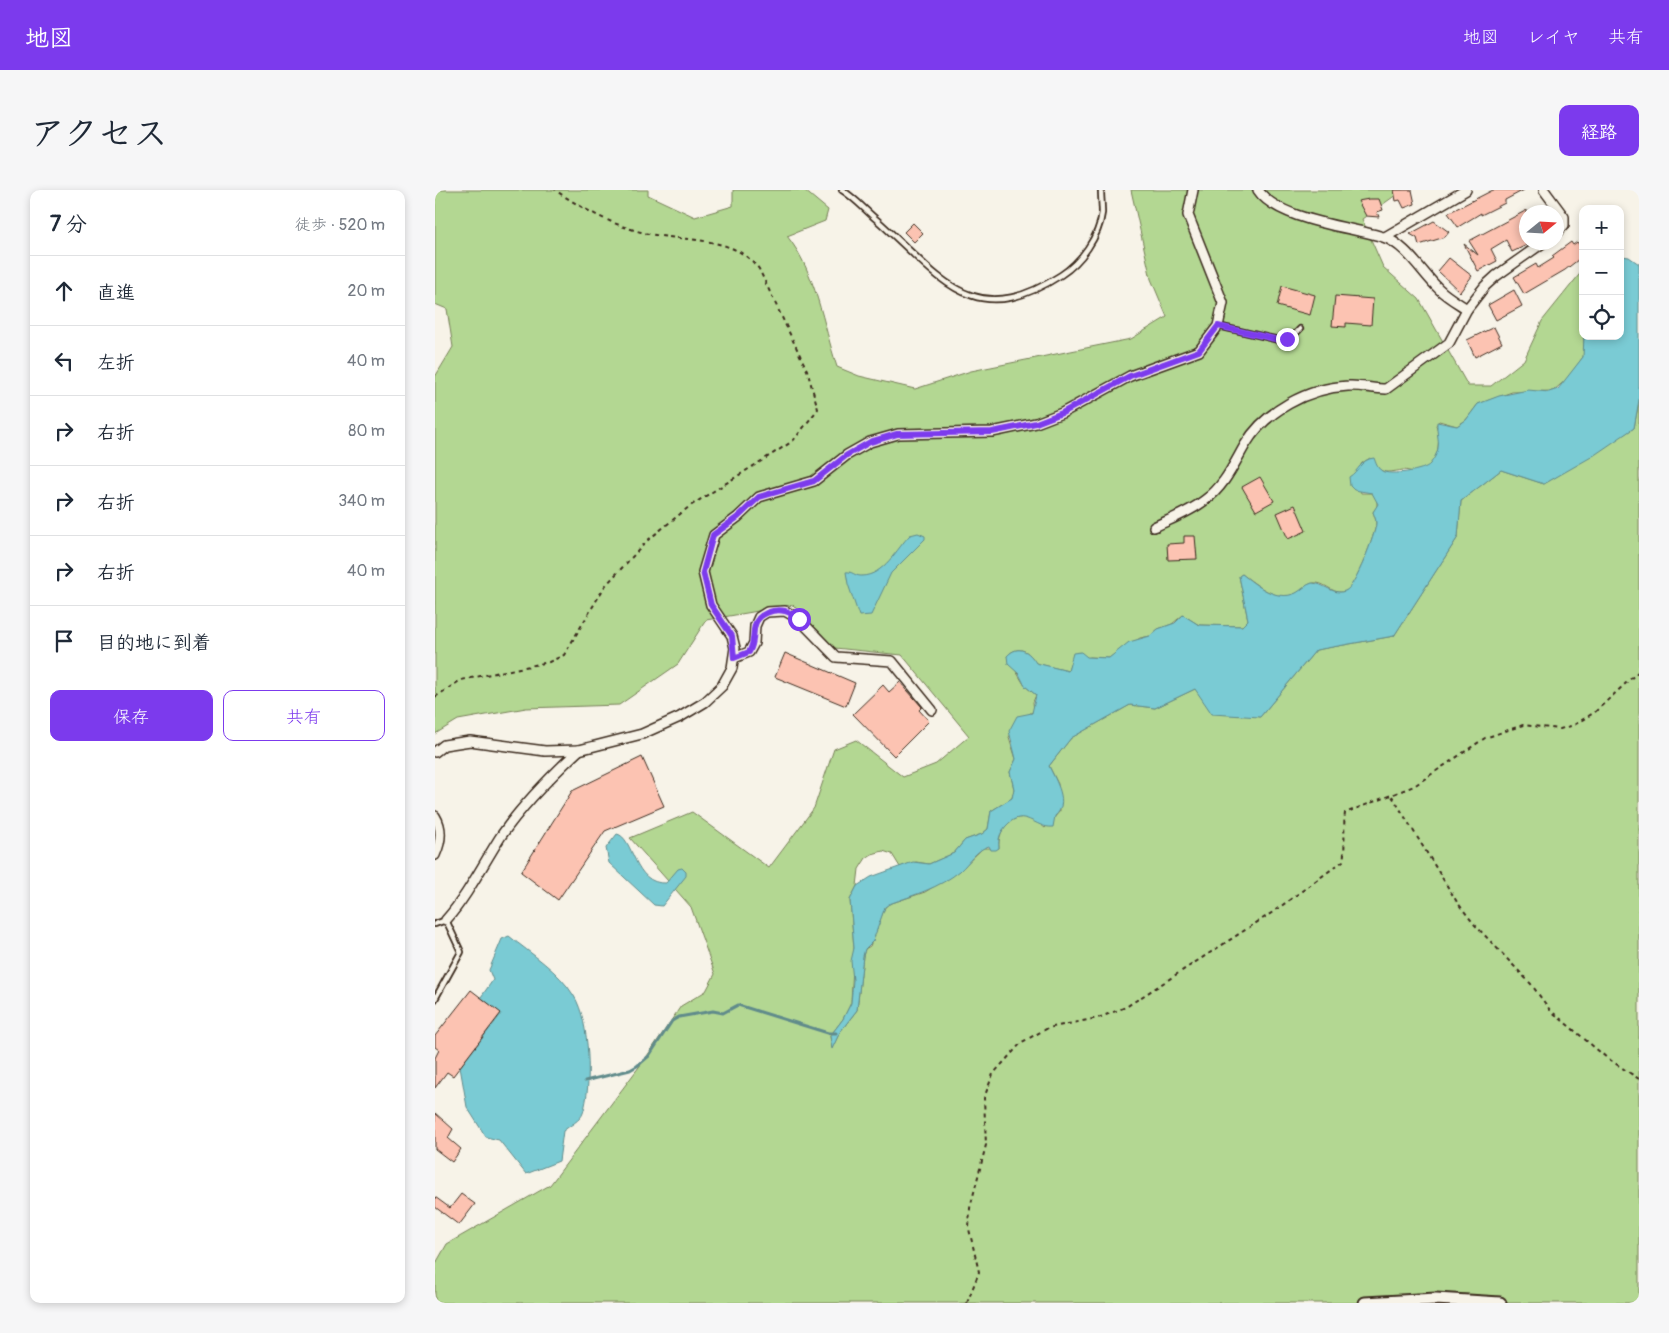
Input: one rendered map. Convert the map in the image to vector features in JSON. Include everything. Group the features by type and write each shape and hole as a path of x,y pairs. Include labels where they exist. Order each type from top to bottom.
{"street":[{"path":"435,752 444,745 470,741 545,751 579,750 642,734 693,710 722,686 729,675 734,658 732,636 711,605 703,572 713,535 738,517 759,497 814,481 847,455 870,442 897,434 992,432 1036,423 1062,413 1130,376 1199,351 1218,326 1223,303 1188,215 1193,190"},
{"path":"1258,190 1265,198 1295,213 1329,226 1385,237 1403,250 1439,290 1467,309"},
{"path":"1385,237 1466,190"},
{"path":"1544,190 1555,205"},
{"path":"1154,527 1206,500 1221,485 1252,434 1268,417 1295,399 1323,390 1348,386 1386,389 1449,342 1467,309 1496,276 1533,250"},
{"path":"734,658 749,652 754,643 755,626 759,617 767,612 785,611 799,619 821,644 836,657 891,661 932,710"},
{"path":"446,920 456,908 502,835 531,797 579,750"},
{"path":"435,816 440,824 440,843 435,855"},
{"path":"1365,1303 1381,1300 1437,1299 1501,1303"}],"lane":[{"path":"842,190 851,193 939,277 967,294 979,298 1002,300 1046,285 1065,273 1081,257 1090,245 1102,214 1101,190"},
{"path":"1218,326 1279,340 1293,336 1300,330"},
{"path":"435,924 446,920 461,952 435,998"}],"path":[{"path":"435,697 461,680 549,662 564,655 605,586 648,540 690,506 793,441 818,409 807,370 759,269 751,258 741,251 710,242 642,232 610,222 555,190"},
{"path":"967,1303 979,1272 969,1230 970,1208 986,1145 983,1098 993,1074 1022,1042 1047,1028 1098,1018 1126,1007 1273,912 1343,861 1345,813 1414,786 1485,738 1523,725 1560,729 1574,725 1595,712 1639,671"},
{"path":"1391,796 1457,902 1474,924 1531,984 1550,1010 1607,1058 1639,1079"}],"green space":[{"path":"435,190 648,190 648,195 695,217 733,206 733,190 804,190 828,210 825,221 787,236 797,250 812,282 837,367 859,376 915,389 971,371 1131,339 1167,317 1151,279 1131,190 1403,190 1362,219 1383,267 1419,299 1468,386 1491,386 1524,360 1542,321 1579,275 1579,340 1584,340 1585,349 1583,357 1567,379 1553,391 1512,392 1478,404 1466,420 1457,426 1439,421 1436,425 1438,447 1436,454 1429,466 1423,470 1415,472 1403,470 1384,472 1370,458 1362,463 1356,473 1361,493 1372,493 1377,499 1377,507 1373,512 1376,523 1373,537 1364,559 1354,580 1346,591 1338,592 1321,584 1314,583 1290,596 1282,596 1268,591 1242,574 1239,576 1248,620 1242,626 1199,625 1183,615 1172,624 1158,629 1150,636 1140,638 1109,658 1090,657 1070,665 1068,671 1035,663 1027,652 1019,650 1011,652 1007,656 1025,686 1036,695 1033,702 1034,711 1025,716 1009,737 1016,759 1010,772 1014,789 1012,798 991,811 988,829 982,834 965,840 954,853 929,864 916,862 900,867 892,854 883,851 866,858 859,869 857,886 850,900 854,948 851,1003 843,1019 830,1036 832,1048 840,1032 857,1010 863,956 865,949 870,946 885,907 925,892 959,871 983,848 999,848 1000,836 1003,830 1010,822 1016,819 1022,817 1030,819 1045,828 1060,811 1058,784 1049,766 1071,738 1130,705 1155,708 1195,689 1260,717 1316,650 1394,636 1458,537 1461,501 1501,470 1544,484 1634,428 1639,400 1639,1303 435,1303 435,1265 447,1244 550,1185 645,1059 681,1006 706,991 715,974 691,907 630,838 692,812 769,868 814,808 834,749 856,740 903,777 936,764 969,736 902,655 835,648 793,605 706,620 678,664 619,705 526,708 458,720 435,734 435,377 453,347 447,309 435,304"}],"water":[{"path":"1624,256 1629,257 1639,264 1639,400 1634,428 1593,456 1544,484 1501,470 1461,501 1458,537 1394,636 1316,650 1260,717 1212,714 1195,689 1155,708 1130,705 1071,738 1049,766 1062,798 1053,827 1047,827 1024,818 1012,820 1001,833 999,848 991,850 989,846 985,848 977,853 960,871 944,882 885,907 873,941 865,949 863,956 857,1010 840,1032 832,1049 830,1036 843,1019 851,1003 853,980 851,961 854,948 850,900 857,886 871,877 913,862 929,864 954,853 965,840 982,834 988,829 991,811 1012,798 1014,789 1010,772 1016,759 1009,731 1017,716 1032,713 1036,695 1025,686 1019,674 1008,664 1007,656 1011,652 1019,650 1027,652 1036,663 1068,671 1073,653 1081,652 1087,657 1109,658 1129,642 1150,636 1158,629 1175,623 1183,615 1199,625 1242,626 1248,620 1239,576 1242,574 1274,594 1289,595 1296,593 1312,583 1337,592 1345,591 1354,581 1359,571 1369,548 1376,523 1373,512 1378,504 1372,493 1354,490 1350,486 1349,477 1363,463 1374,458 1382,471 1392,473 1407,472 1427,467 1434,458 1438,448 1437,422 1457,426 1466,420 1478,404 1499,396 1528,390 1549,392 1558,389 1583,357 1584,340 1624,340"},
{"path":"918,533 925,536 925,539 891,573 871,615 859,616 846,572 861,576 877,571 910,535"},
{"path":"617,834 623,837 627,843 640,869 655,882 666,883 678,869 682,868 686,872 686,876 662,906 654,905 609,863 606,848"},
{"path":"509,936 553,971 568,987 579,1007 588,1054 588,1087 583,1113 582,1116 563,1131 559,1161 526,1174 499,1140 486,1137 467,1107 460,1067 501,1014 481,997 493,980 489,970 502,939"}],"building":[{"path":"1394,190 1412,190 1415,204 1404,208 1400,200 1396,201"},
{"path":"1493,190 1524,190 1505,200 1505,203 1481,215 1481,213 1458,227 1448,213"},
{"path":"1379,199 1383,210 1377,212 1379,217 1366,216 1358,201"},
{"path":"1519,214 1519,249 1512,252 1506,240 1491,249 1497,261 1478,271 1464,244 1478,255 1469,241"},
{"path":"1434,221 1449,232 1445,237 1419,245 1417,238 1410,234"},
{"path":"913,223 923,233 914,242 904,232"},
{"path":"1571,242 1573,245 1577,242 1579,244 1579,259 1565,270 1524,294 1514,277 1536,264 1538,268 1554,258 1552,256 1560,250 1564,250 1564,247"},
{"path":"1449,258 1472,276 1460,292 1438,271"},
{"path":"1282,286 1315,295 1310,315 1277,306"},
{"path":"1514,290 1522,306 1496,320 1488,305"},
{"path":"1335,296 1373,299 1371,325 1346,323 1346,327 1332,326"},
{"path":"1494,327 1502,343 1475,357 1467,340"},
{"path":"1260,477 1274,501 1256,511 1242,487"},
{"path":"1295,505 1306,531 1288,539 1277,513"},
{"path":"1184,536 1195,536 1197,559 1168,560 1167,544 1184,543"},
{"path":"785,653 855,683 846,706 775,677"},
{"path":"900,682 922,707 919,710 929,721 894,756 853,714 883,685 889,692"},
{"path":"642,757 664,806 605,831 558,900 521,872 572,791"},
{"path":"471,990 501,1013 453,1076 447,1072 435,1088 435,1058 439,1050 435,1047 435,1036"},
{"path":"435,1113 453,1129 448,1138 461,1149 452,1162 435,1149"},
{"path":"461,1194 475,1204 459,1225 435,1207 435,1197 450,1208"}],"waterway":[{"path":"585,1081 630,1070 637,1066 649,1056 672,1021 679,1017 713,1011 723,1013 738,1005 828,1033 836,1033"}],"route":[{"path":"799,619 785,611 767,612 759,617 755,626 754,643 749,652 734,658 735,648 732,636 711,605 703,572 713,535 738,517 759,497 814,481 847,455 870,442 897,434 992,432 1036,423 1062,413 1130,376 1180,360 1199,351 1218,326 1279,340 1287,339"}]}
